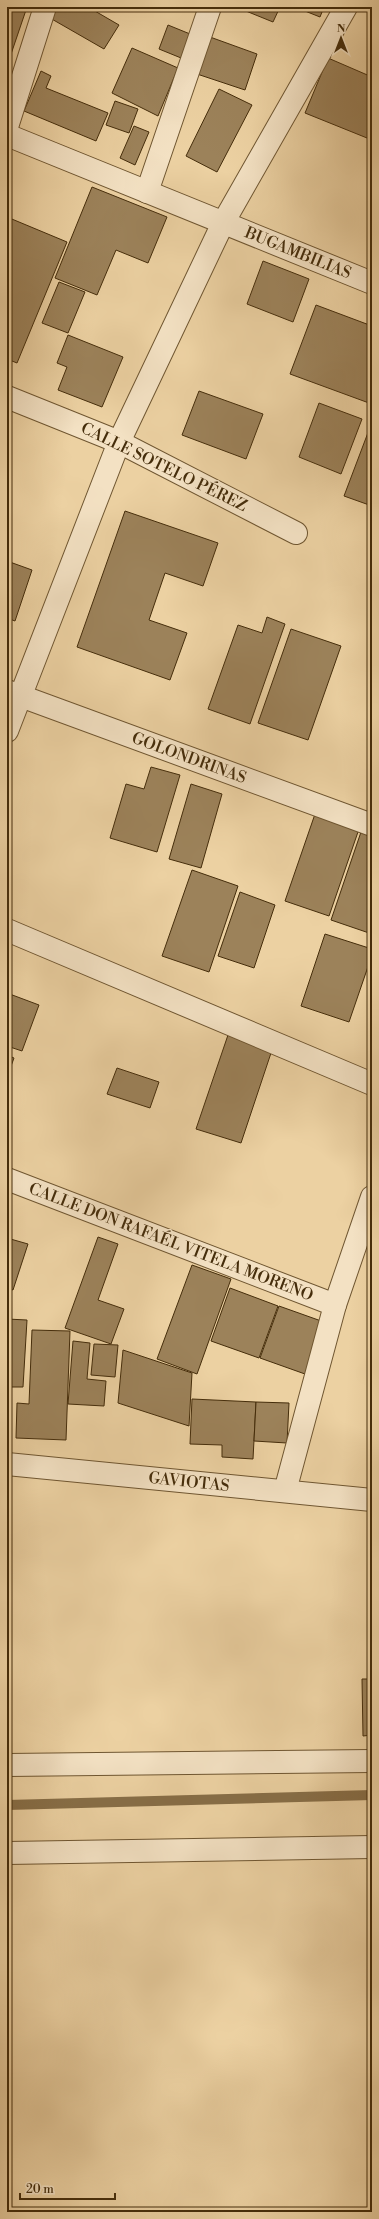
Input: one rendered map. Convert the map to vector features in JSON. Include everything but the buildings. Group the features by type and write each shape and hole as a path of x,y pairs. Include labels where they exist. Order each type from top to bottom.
{"street":[{"path":"7,126 45,7"},
{"path":"147,192 210,7"},
{"path":"7,732 13,694 119,442 223,223 346,7"},
{"name":"BUGAMBILIAS","path":"7,135 372,283"},
{"name":"CALLE SOTELO PÉREZ","path":"7,397 119,442 296,532"},
{"name":"GOLONDRINAS","path":"13,694 372,825"},
{"path":"7,930 372,1084"},
{"name":"CALLE DON RAFAÉL VITELA MORENO","path":"7,1179 335,1305"},
{"path":"285,1491 335,1305 372,1197"},
{"name":"GAVIOTAS","path":"7,1464 372,1500"},
{"path":"7,1765 372,1761"},
{"path":"7,1853 372,1847"}],"waterway":[{"path":"7,1805 372,1795"}]}
